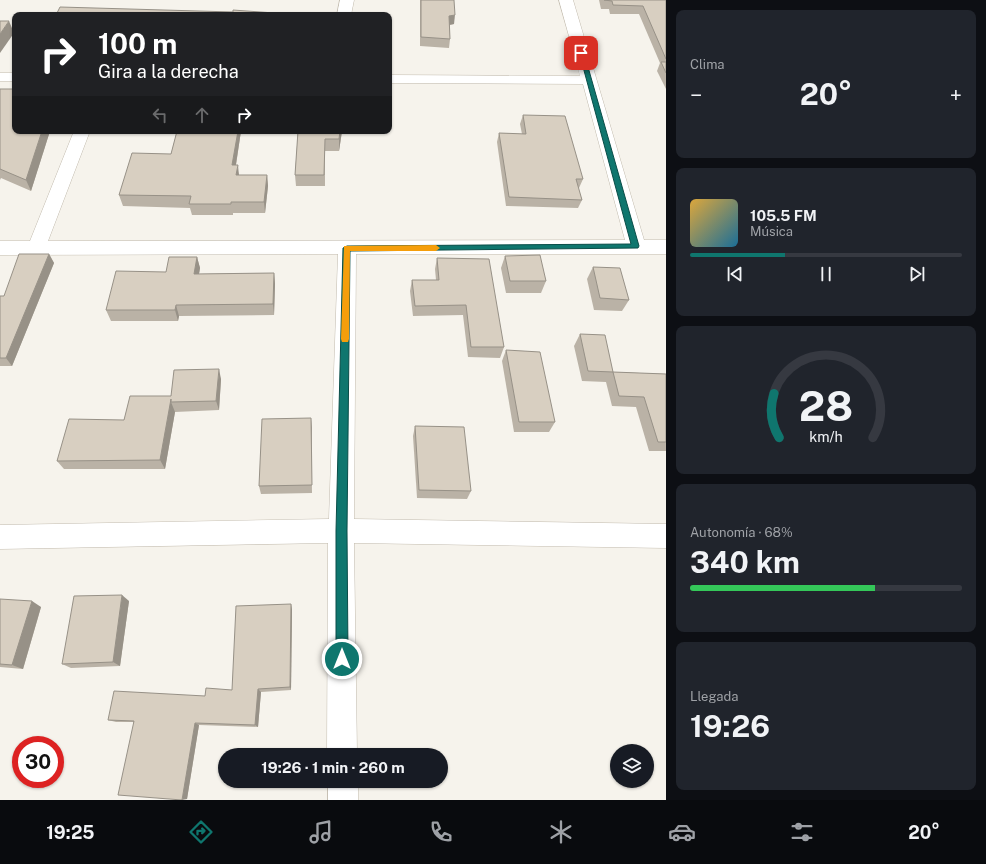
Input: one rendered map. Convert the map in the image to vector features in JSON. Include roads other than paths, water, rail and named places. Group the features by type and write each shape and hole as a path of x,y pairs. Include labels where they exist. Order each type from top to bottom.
{"street":[{"path":"345,12 347,0"},
{"path":"566,0 636,246"},
{"path":"0,77 12,77"},
{"path":"392,79 589,80"},
{"path":"36,248 81,134"},
{"path":"0,248 666,247"},
{"path":"342,748 342,531 347,248"},
{"path":"0,537 342,531 666,536"},
{"path":"342,788 343,800"}]}
